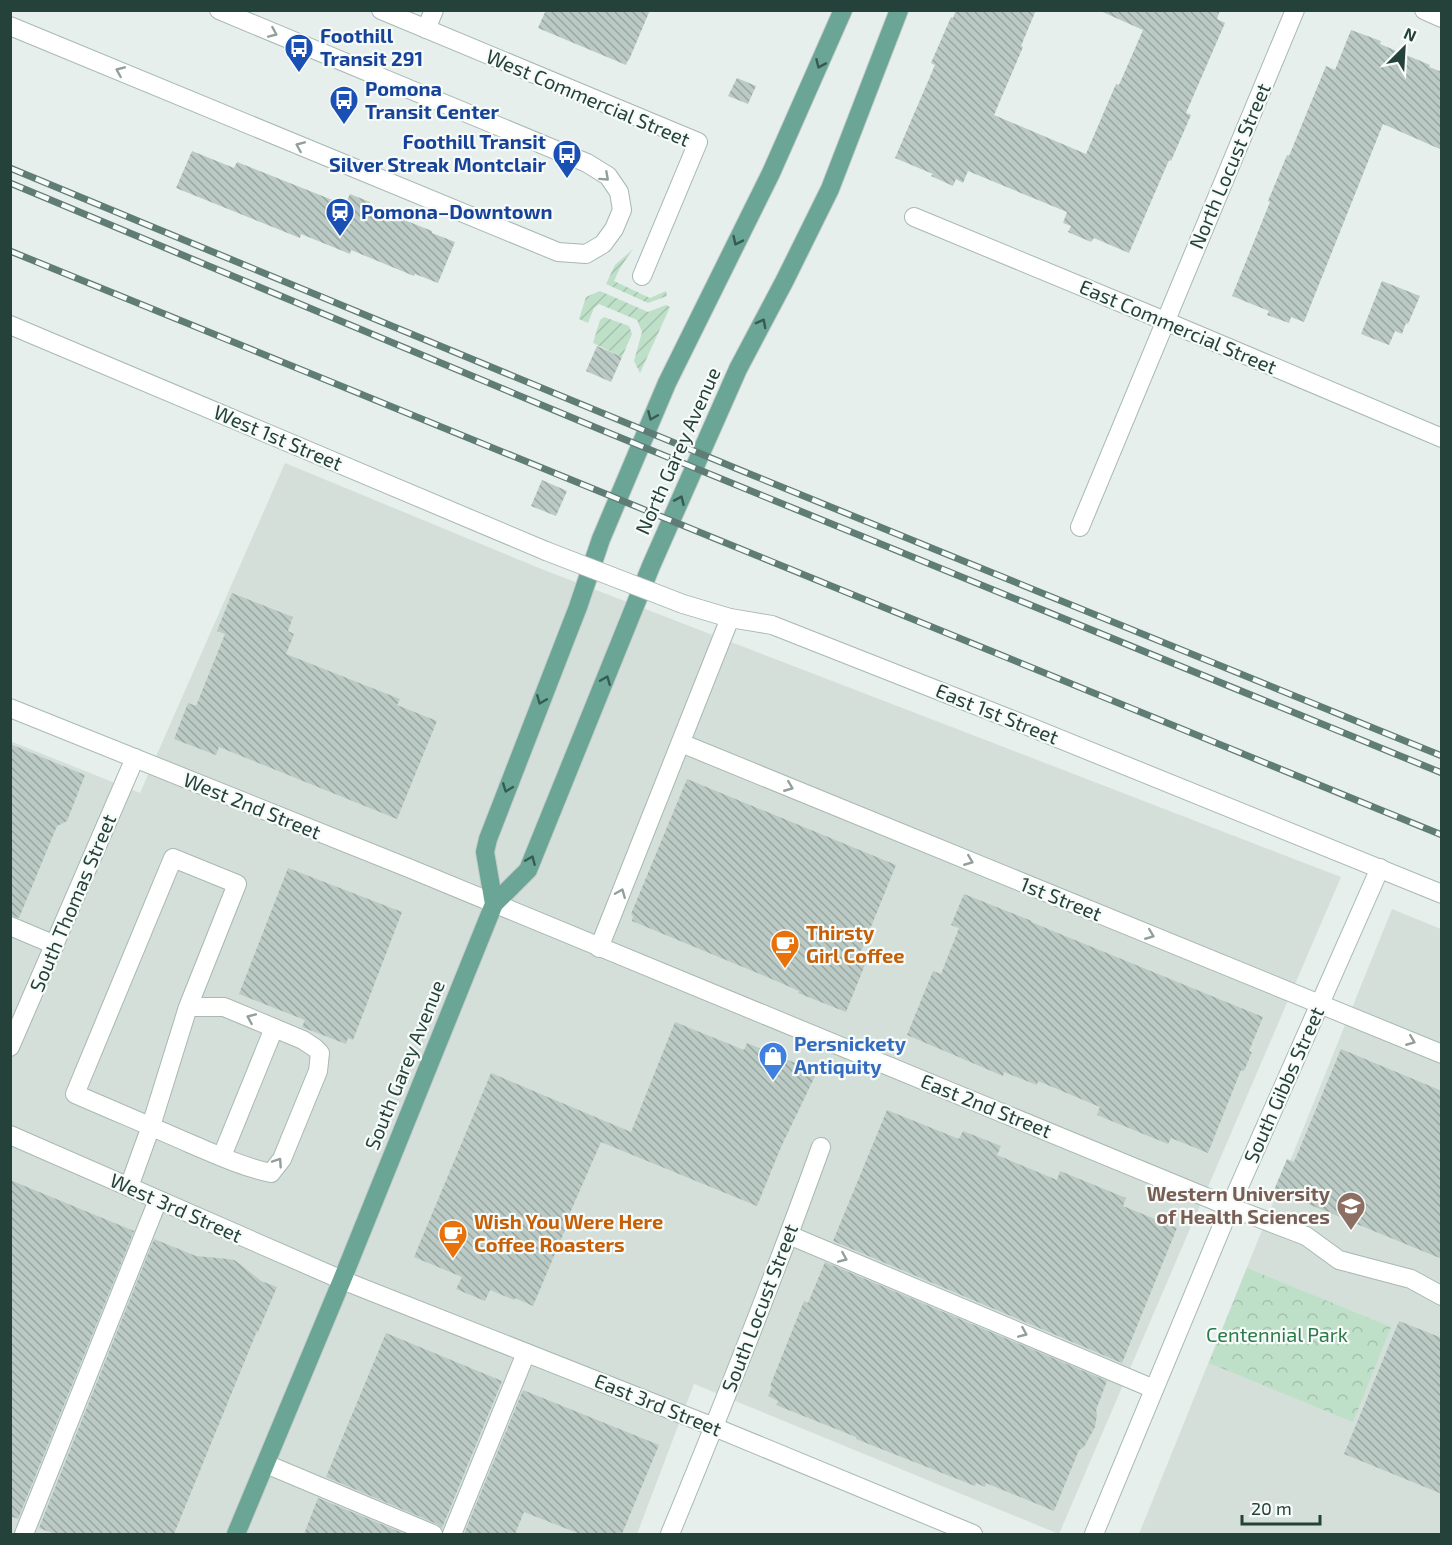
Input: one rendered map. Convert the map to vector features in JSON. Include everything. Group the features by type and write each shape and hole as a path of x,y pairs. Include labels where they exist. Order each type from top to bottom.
{"main road":[{"name":"North Garey Avenue","path":"494,904 485,852 488,839 578,607 601,539 667,383 771,173 843,10"},
{"name":"North Garey Avenue","path":"494,904 528,870 651,566 738,369 830,189 899,10"},
{"name":"South Garey Avenue","path":"236,1534 342,1280 494,904"}],"street":[{"path":"10,26 558,252 586,254 603,244 614,229 622,210 619,192 608,176 587,163 219,10"},
{"name":"West Commercial Street","path":"381,10 698,142 642,276"},
{"path":"426,29 434,10"},
{"name":"North Locust Street","path":"1080,527 1295,10"},
{"path":"1424,10 1442,18"},
{"name":"East Commercial Street","path":"914,217 1442,438"},
{"name":"West 1st Street","path":"10,325 546,551"},
{"name":"East 1st Street","path":"546,551 683,604 730,618 772,624 1442,894"},
{"path":"599,948 730,618"},
{"name":"West 2nd Street","path":"10,708 494,904"},
{"name":"1st Street","path":"681,743 1442,1054"},
{"name":"South Thomas Street","path":"10,1047 135,758"},
{"path":"129,1187 151,1126 188,1007 237,884 172,858 75,1094 151,1126 222,1156 254,1169 271,1173 282,1159 318,1071 320,1053 303,1040 224,1007 188,1007"},
{"name":"South Gibbs Street","path":"1094,1534 1230,1207 1380,868"},
{"name":"East 2nd Street","path":"494,904 1230,1207 1306,1236 1339,1260 1412,1279 1442,1296"},
{"path":"10,926 55,945"},
{"path":"222,1156 274,1028"},
{"name":"West 3rd Street","path":"10,1135 342,1280"},
{"name":"South Locust Street","path":"670,1534 714,1428 821,1147"},
{"path":"24,1534 158,1200"},
{"path":"789,1235 1155,1389"},
{"name":"East 3rd Street","path":"342,1280 973,1534"},
{"path":"452,1534 526,1353"},
{"path":"266,1464 433,1534"}],"shaded area":[{"path":"285,463 539,568 1341,877 1059,1534 694,1384 637,1534 11,1534 10,741 140,793"},
{"name":"Western University of Health Sciences","path":"1392,909 1441,929 1441,1534 1139,1534"}],"green space":[{"path":"633,249 614,281 650,298 666,291 667,296 648,303 606,284 615,265"},
{"path":"600,291 648,312 666,305 670,307 640,373 634,361 642,332 637,320 599,304 594,308 588,323 579,319 586,297"},
{"path":"604,317 629,326 632,334 622,357 593,343 600,320"},
{"name":"Centennial Park","path":"1247,1268 1391,1327 1353,1422 1209,1363"}],"building":[{"path":"546,10 650,10 626,65 538,28"},
{"path":"956,10 1036,10 994,115 1086,154 1116,84 1119,85 1143,30 1098,10 1220,10 1217,19 1225,23 1186,113 1191,115 1129,253 1094,238 1091,242 1068,232 1071,226 1063,223 1067,212 968,171 963,183 956,179 953,186 931,176 933,174 895,158 935,65 931,63"},
{"path":"1351,30 1381,41 1380,44 1442,72 1442,150 1383,124 1304,322 1291,317 1289,323 1267,315 1269,311 1232,296 1270,202 1268,201 1326,66 1335,70"},
{"path":"737,78 756,86 748,104 728,96"},
{"path":"192,151 234,168 237,162 345,205 350,194 370,202 369,206 455,242 438,283 415,274 414,276 351,250 350,254 301,234 300,238 176,188"},
{"path":"1382,281 1420,296 1402,334 1395,331 1389,345 1361,334"},
{"path":"597,346 622,357 611,382 586,371"},
{"path":"542,480 567,491 556,516 531,506"},
{"path":"232,593 293,617 288,631 294,634 286,654 400,699 397,705 437,721 397,819 219,747 216,755 174,739 188,703 196,706 225,634 217,631"},
{"path":"10,744 85,775 67,821 57,826 19,918 10,915"},
{"path":"687,779 896,865 858,959 866,962 846,1012 632,921 631,914"},
{"path":"288,868 402,912 353,1040 348,1038 346,1044 302,1027 305,1020 239,994"},
{"path":"964,894 1263,1017 1249,1051 1252,1052 1244,1071 1241,1070 1208,1153 1171,1138 1168,1144 1097,1115 1100,1107 1038,1081 1037,1085 1004,1072 1003,1076 907,1035 933,971 941,974 959,928 951,925"},
{"path":"675,1022 744,1050 747,1043 817,1072 781,1147 757,1206 601,1142 533,1306 490,1290 485,1301 456,1289 462,1277 414,1257 491,1073 631,1132"},
{"path":"1341,1049 1442,1091 1442,1259 1274,1190 1287,1159 1294,1162"},
{"path":"887,1110 959,1139 963,1131 1001,1146 997,1155 1057,1180 1060,1171 1126,1198 1123,1206 1177,1228 1122,1363 833,1241"},
{"path":"10,1180 134,1231 18,1519 10,1516"},
{"path":"154,1239 196,1256 234,1260 261,1281 277,1287 174,1534 55,1534 39,1528"},
{"path":"825,1262 1107,1381 1096,1410 1095,1427 1084,1447 1079,1450 1054,1511 986,1483 985,1487 976,1483 975,1486 776,1405 778,1401 768,1396 772,1387 770,1386 804,1301 808,1303"},
{"path":"1399,1321 1442,1338 1442,1494 1344,1454"},
{"path":"386,1333 502,1381 442,1528 326,1477"},
{"path":"523,1390 659,1445 622,1534 580,1534 524,1512 515,1534 464,1534"},
{"path":"318,1498 405,1534 304,1534"}],"railway":[{"path":"10,168 740,470 1442,756"},
{"path":"10,183 604,431 1442,773"},
{"path":"10,251 1442,835"}],"place":[{"name":"Foothill Transit 291","path":"299,74"},
{"name":"Pomona Transit Center","path":"344,126"},
{"name":"Foothill Transit Silver Streak Montclair","path":"567,180"},
{"name":"Pomona–Downtown","path":"340,238"},
{"name":"Thirsty Girl Coffee","path":"785,970"},
{"name":"Persnickety Antiquity","path":"773,1082"},
{"name":"Western University of Health Sciences","path":"1351,1232"},
{"name":"Wish You Were Here Coffee Roasters","path":"453,1260"}]}
